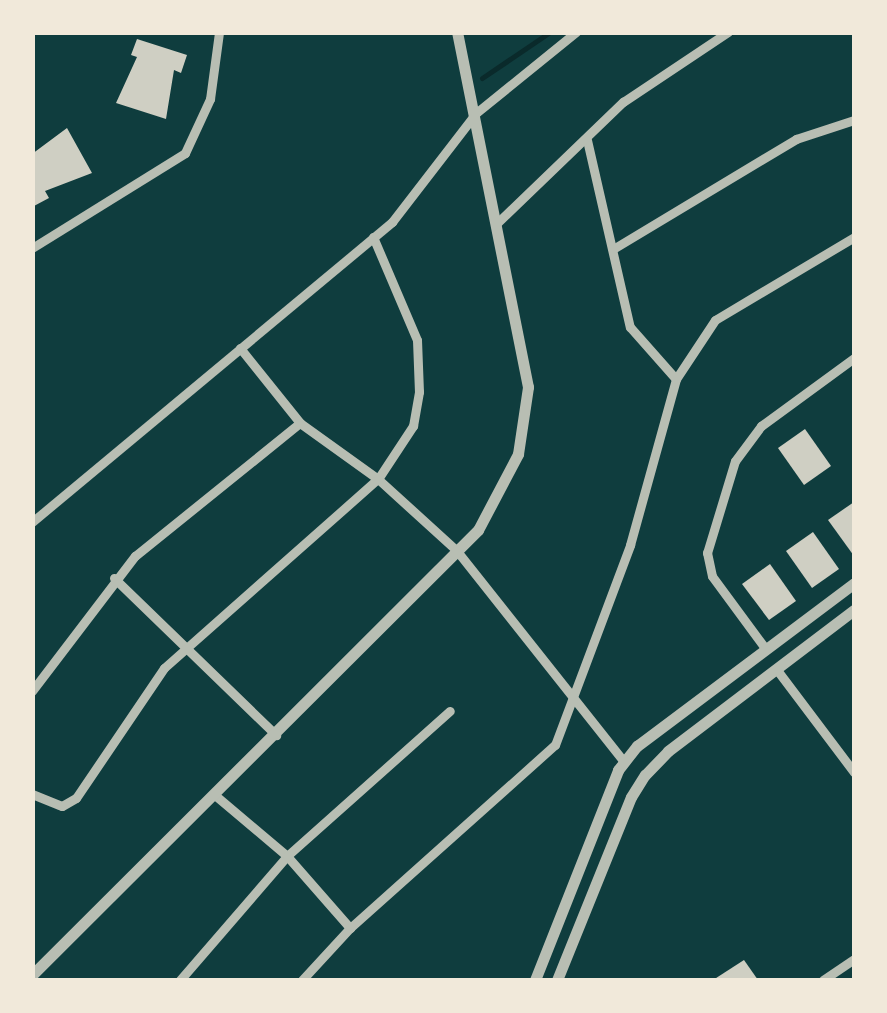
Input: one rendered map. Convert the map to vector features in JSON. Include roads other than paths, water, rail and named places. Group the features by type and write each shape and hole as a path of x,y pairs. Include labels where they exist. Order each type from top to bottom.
{"street":[{"path":"32,248 186,152 210,99 219,32"},
{"path":"32,975 216,796 478,530 518,454 528,387 457,32"},
{"path":"32,522 373,237 476,114 576,32"},
{"path":"495,225 660,74 728,32"},
{"path":"613,248 796,140 854,120"},
{"path":"587,140 630,327 676,380"},
{"path":"32,794 62,806 76,798 182,649 378,479 413,426 420,392 417,340 373,237"},
{"path":"302,980 350,928 555,745 630,546 676,380 715,320 854,237"},
{"path":"240,348 300,423 378,479 457,552 624,762"},
{"path":"765,648 712,576 707,553 734,461 760,426 854,358"},
{"path":"32,691 114,578 300,423"},
{"path":"114,578 182,649 276,735"},
{"path":"536,980 624,762 676,712 854,583"},
{"path":"557,980 630,797 645,775 668,751 854,610"},
{"path":"776,670 854,772"},
{"path":"180,980 288,856 450,710"},
{"path":"216,796 288,856 350,928"},
{"path":"823,980 854,959"}],"waterway":[{"path":"482,78 550,32"}]}
